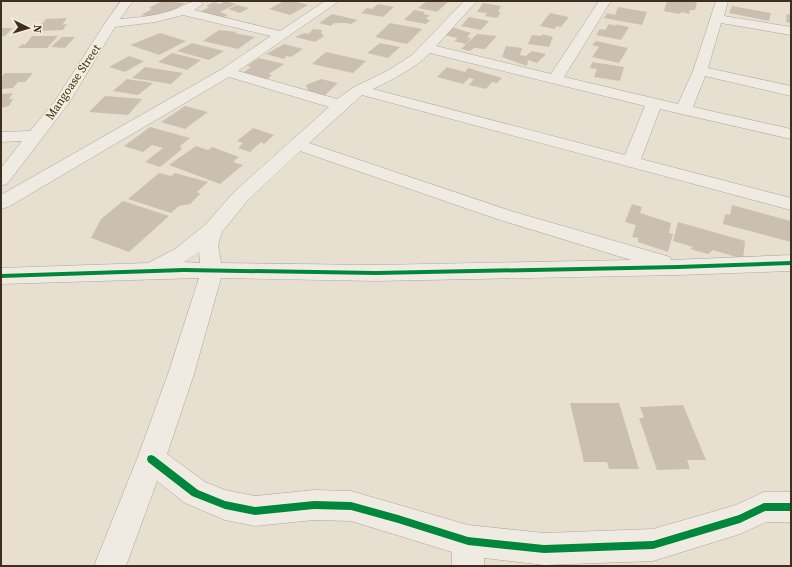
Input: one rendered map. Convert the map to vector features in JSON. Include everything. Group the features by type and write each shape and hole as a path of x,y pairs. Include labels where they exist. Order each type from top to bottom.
{"street":[{"name":"Mangoase Street","path":"1,180 61,103 111,23 127,1"},
{"path":"111,23 150,20 184,10 203,1"},
{"path":"1,203 227,72 333,1"},
{"path":"150,272 182,254 212,230 242,196 340,104 359,90 394,73 417,58 471,1"},
{"path":"556,78 605,1"},
{"path":"684,109 700,70 722,1"},
{"path":"184,10 281,35"},
{"path":"716,18 791,31"},
{"path":"427,48 556,78 654,103 791,134"},
{"path":"700,70 791,91"},
{"path":"227,72 340,104"},
{"path":"359,90 791,204"},
{"path":"631,162 654,103"},
{"path":"1,137 35,136"},
{"path":"296,144 504,215 638,254 678,268"},
{"path":"110,566 151,459 181,374 212,271 208,244 212,230"},
{"path":"1,276 212,271 376,273 678,268 791,263"},
{"path":"151,459 195,493 225,505 255,511 314,505 351,506 398,519 468,554 544,549 653,546 740,519 764,507 791,507"}],"building":[{"path":"162,1 185,3 158,19 141,15 152,9 149,8"},
{"path":"225,1 236,4 220,12 228,15 222,18 200,12 209,7 206,6 214,2 220,4"},
{"path":"284,1 294,1 308,5 290,15 269,9"},
{"path":"427,1 449,1 437,12 418,8"},
{"path":"667,1 697,2 695,10 690,10 689,14 682,12 679,14 664,11"},
{"path":"483,3 501,6 498,12 501,12 497,18 485,16 487,13 477,12"},
{"path":"378,4 394,7 383,17 361,13 367,8 372,9"},
{"path":"237,5 249,8 240,13 228,9"},
{"path":"732,6 771,13 769,21 729,13"},
{"path":"618,7 647,12 642,25 604,18 607,13 615,15"},
{"path":"414,10 425,12 423,14 430,15 426,19 430,20 426,24 404,20"},
{"path":"550,13 569,17 561,27 556,26 555,29 540,26"},
{"path":"332,14 358,20 351,24 334,23 331,26 319,23"},
{"path":"787,14 791,15 791,23 786,22"},
{"path":"469,17 489,21 481,30 461,26"},
{"path":"67,18 62,25 67,24 63,30 36,31 46,19"},
{"path":"390,23 422,29 407,44 375,37"},
{"path":"609,24 629,27 621,40 596,35 600,29 605,30"},
{"path":"451,27 471,33 467,37 471,38 466,44 454,41 458,38 443,35"},
{"path":"1,28 13,28 5,36 1,36"},
{"path":"313,29 322,30 321,33 324,36 315,42 295,37 304,33 308,34"},
{"path":"219,30 238,32 234,33 255,37 238,49 203,41"},
{"path":"160,33 186,41 159,55 130,45"},
{"path":"477,34 497,36 485,49 474,48 470,51 461,49"},
{"path":"543,34 553,37 549,47 528,44 532,35 541,36"},
{"path":"32,36 58,36 47,48 18,48 22,44 25,45"},
{"path":"62,37 75,37 65,48 51,47"},
{"path":"596,41 628,48 619,63 592,57 599,47 592,45"},
{"path":"192,43 224,51 209,60 177,51"},
{"path":"380,43 400,47 388,58 367,53"},
{"path":"284,44 303,49 291,57 286,56 284,59 266,54"},
{"path":"506,46 522,48 520,55 526,56 532,51 546,54 537,63 528,60 527,66 502,57"},
{"path":"326,52 366,61 353,73 312,64"},
{"path":"172,53 201,60 187,70 158,62"},
{"path":"129,56 144,61 125,72 109,67"},
{"path":"259,58 284,64 269,74 272,75 264,82 242,73 251,67 247,66"},
{"path":"592,62 624,67 620,81 594,77 597,69 590,68"},
{"path":"145,67 183,73 171,84 132,78"},
{"path":"447,67 465,72 468,68 502,78 497,83 492,82 486,89 469,85 474,79 469,78 463,84 437,77"},
{"path":"5,73 33,73 25,82 18,82 13,88 1,89 1,77"},
{"path":"127,79 153,83 138,95 113,91"},
{"path":"321,79 338,83 324,96 309,93 306,85"},
{"path":"13,93 9,99 13,99 9,106 1,108 1,94"},
{"path":"105,96 142,99 128,115 89,112"},
{"path":"185,106 208,112 185,129 161,122"},
{"path":"150,127 190,138 180,146 182,149 160,167 145,162 163,148 152,145 143,152 124,146"},
{"path":"253,128 274,135 264,144 261,142 250,152 238,148 243,143 237,141"},
{"path":"196,146 208,150 212,147 239,157 233,162 243,165 220,184 169,165"},
{"path":"159,173 171,176 175,173 208,182 197,192 200,194 190,204 179,206 171,213 128,199"},
{"path":"123,201 169,216 129,252 91,238 101,219"},
{"path":"632,204 642,207 640,213 671,223 669,233 673,234 668,252 638,242 638,238 632,237 636,225 625,222"},
{"path":"732,205 791,221 791,242 723,224 725,214 730,215"},
{"path":"678,222 745,241 743,259 713,250 708,254 690,249 693,247 673,241"},
{"path":"570,403 619,403 639,469 609,469 607,462 584,462"},
{"path":"683,405 706,460 687,460 690,469 657,470 639,418 644,418 640,407"}],"cycle path":[{"path":"1,276 184,270 376,273 678,267 791,263"},
{"path":"151,459 195,493 225,505 255,511 314,505 351,506 468,541 544,549 653,545 740,519 764,507 791,507"}]}
